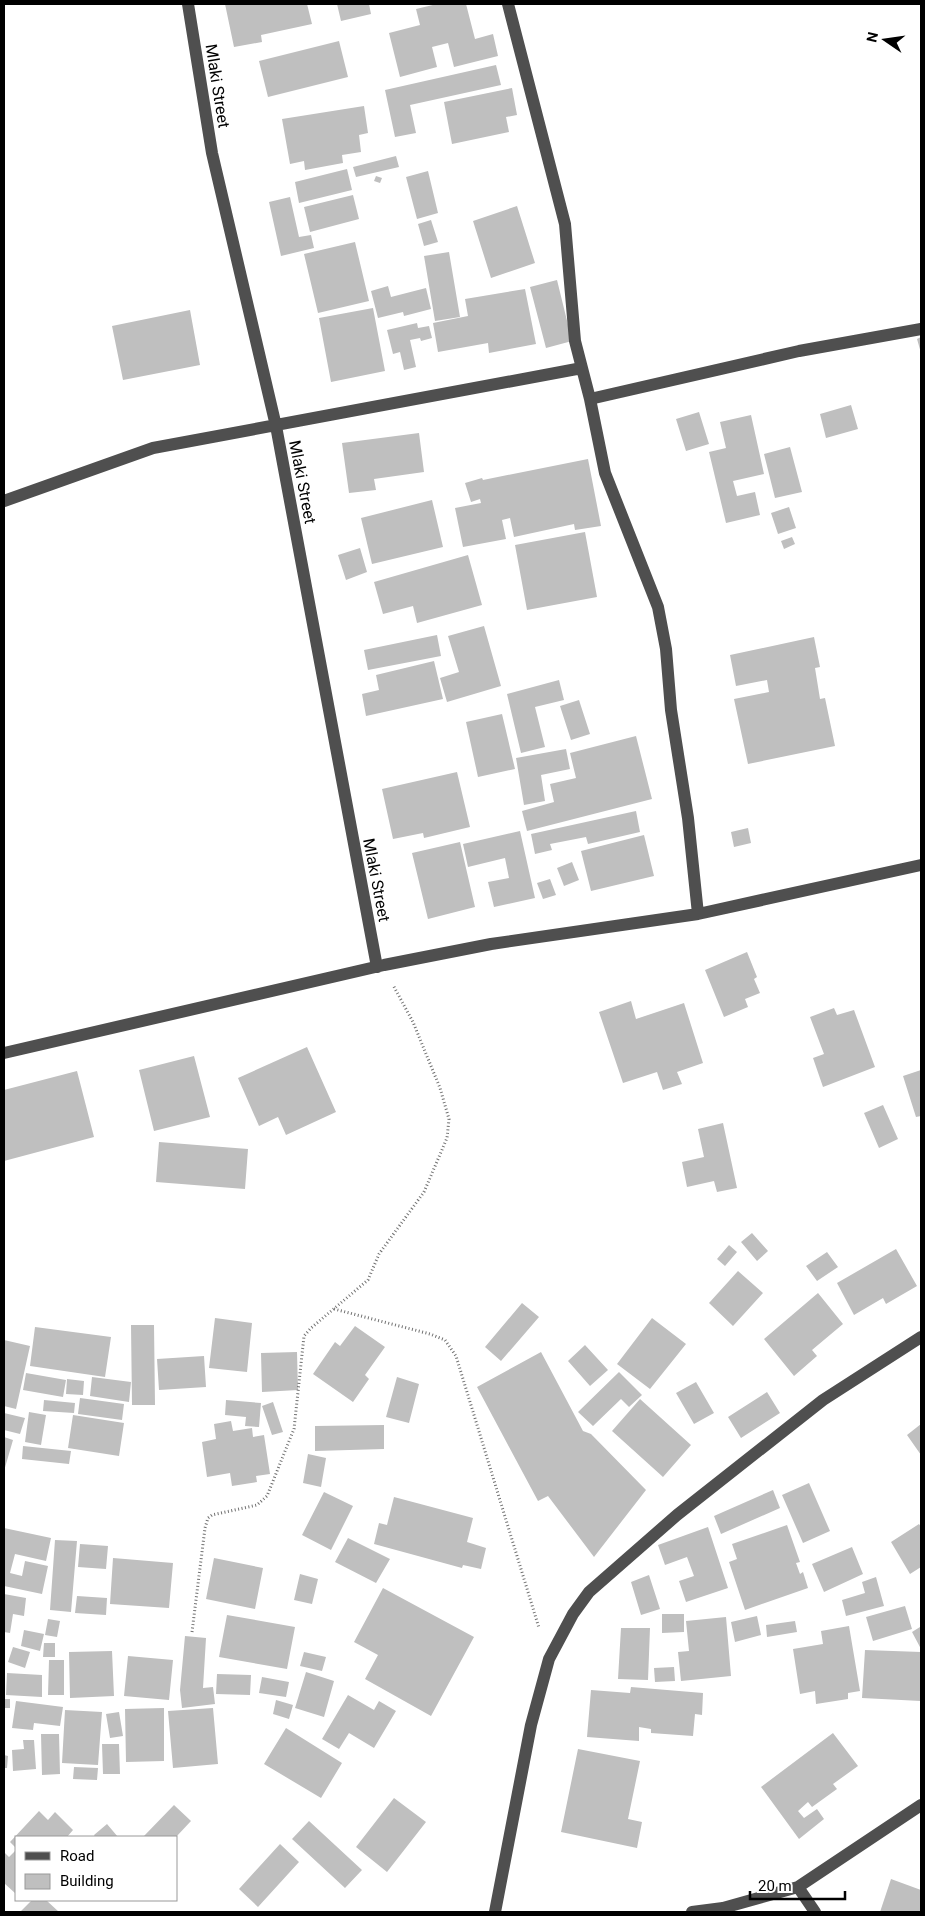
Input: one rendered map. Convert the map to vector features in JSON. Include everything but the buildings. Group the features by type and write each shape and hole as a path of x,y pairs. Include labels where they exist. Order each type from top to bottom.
{"street":[{"name":"Mlaki Street","path":"188,4 212,153 276,426 380,966"},
{"path":"508,4 564,224 575,340 590,399 605,473 658,607 666,649 671,710 688,818 698,914"},
{"path":"590,399 799,351 921,329"},
{"path":"4,501 153,448 582,368"},
{"path":"4,1053 380,966 491,944 698,914 921,865"},
{"path":"495,1912 531,1725 549,1660 573,1614 590,1592 677,1515 823,1400 921,1336"},
{"path":"692,1912 723,1908 798,1886 921,1805"},
{"path":"798,1886 815,1912"}],"path":[{"path":"192,1632 205,1528 208,1518 212,1515 257,1505 267,1496 294,1429 304,1336 368,1280 379,1254 424,1192 447,1138 449,1119 437,1080 414,1022 380,966"},
{"path":"334,1309 430,1334 446,1340 456,1356 549,1660"}]}
